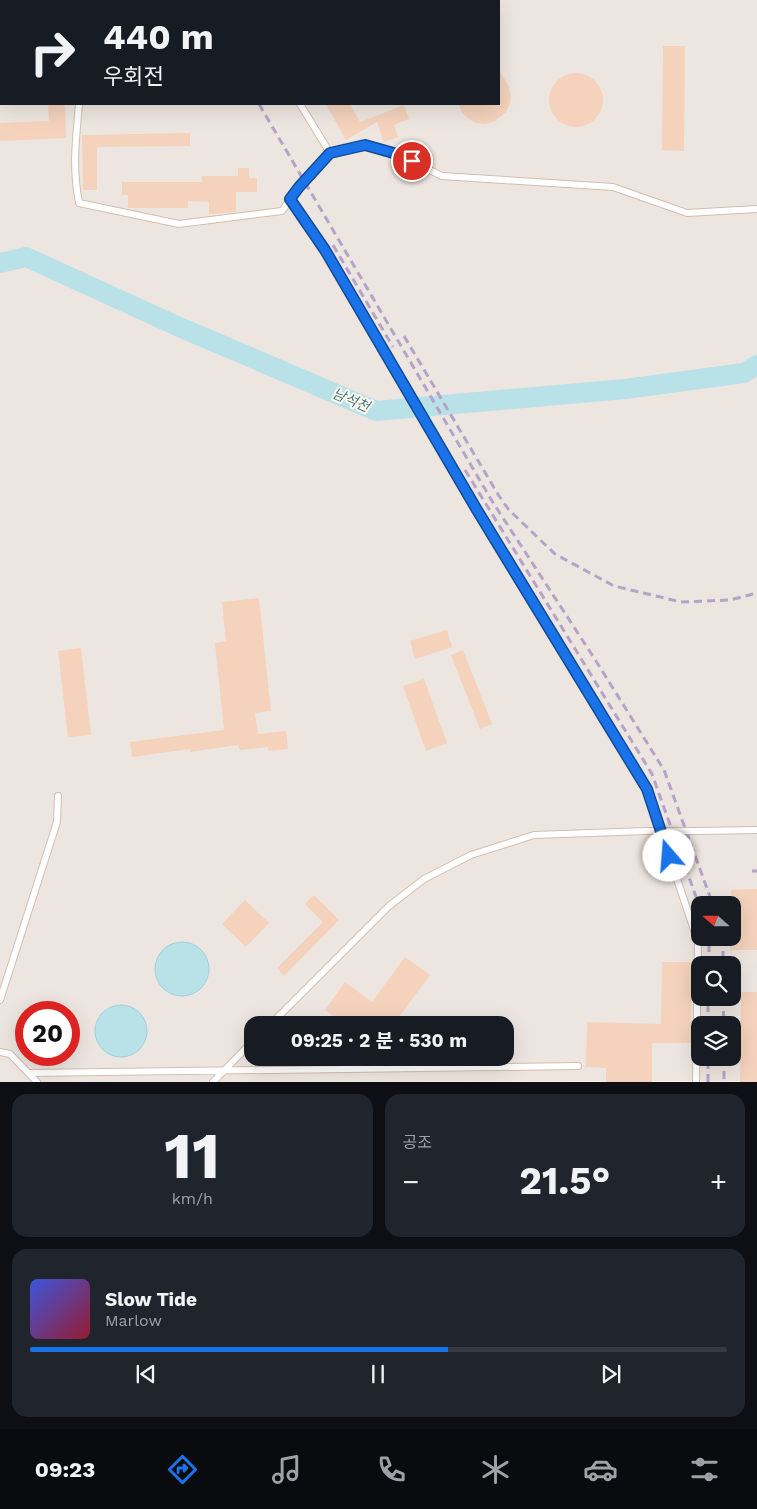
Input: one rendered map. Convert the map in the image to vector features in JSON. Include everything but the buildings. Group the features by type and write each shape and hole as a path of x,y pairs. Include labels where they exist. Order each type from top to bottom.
{"lane":[{"path":"79,105 74,157 75,182 79,203 179,224 282,211 299,187 330,153 365,145 397,154 442,176 613,187 687,213 757,209"},
{"path":"301,105 330,153"},
{"path":"290,199 325,250 477,510 647,789 698,942 696,1082"},
{"path":"0,1000 57,822 58,796"},
{"path":"279,1016 389,906 424,879 471,854 534,835 757,830"},
{"path":"213,1082 244,1050"},
{"path":"0,1052 10,1054 37,1082"},
{"path":"29,1073 578,1066"}],"shaded area":[{"path":"500,0 757,0 757,1081 0,1082 0,105 500,105"}],"water":[{"path":"177,942 187,942 197,946 205,954 209,969 205,984 197,992 187,996 177,996 167,992 159,984 155,974 155,964 159,954 167,946"},
{"path":"116,1005 126,1005 140,1012 147,1026 147,1036 140,1050 126,1057 116,1057 106,1053 99,1046 95,1036 95,1026 99,1016 106,1009"}],"waterway":[{"name":"남석천","path":"0,263 26,257 177,326 376,411 625,389 744,373 757,365"}],"railway":[{"path":"260,105 492,501 664,770 710,896"},
{"path":"333,245 393,347"},
{"path":"404,336 499,496 509,510 555,554 614,586 681,602 730,600 757,593"},
{"path":"465,470 652,774 696,896"},
{"path":"752,871 757,871"},
{"path":"709,946 709,956"},
{"path":"723,946 723,956"},
{"path":"708,1006 708,1016"},
{"path":"723,1006 724,1016"},
{"path":"708,1066 708,1082"},
{"path":"724,1066 724,1082"}],"route":[{"path":"412,161 397,154 365,145 330,153 290,199 325,250 477,510 647,789 669,856"}]}
